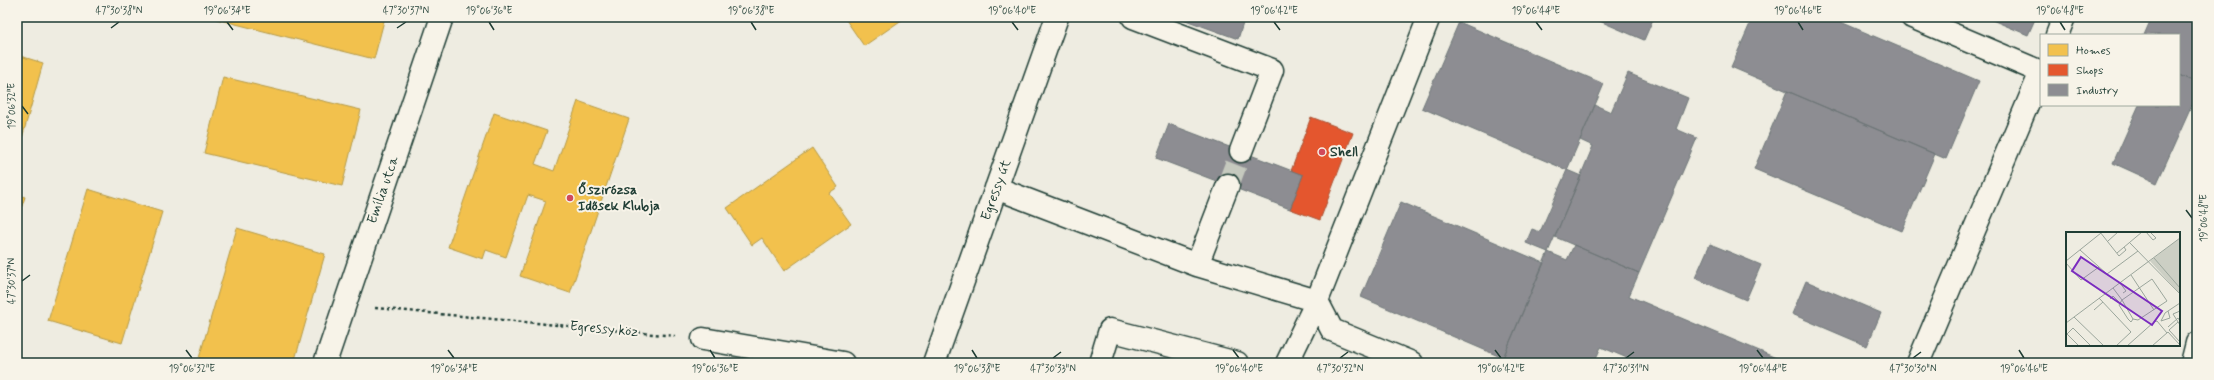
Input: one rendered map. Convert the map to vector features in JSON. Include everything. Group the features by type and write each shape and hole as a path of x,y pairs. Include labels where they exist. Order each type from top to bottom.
{"street":[{"name":"Emília utca","path":"325,363 442,17"},
{"name":"Egressy út","path":"934,363 1057,17"},
{"path":"1133,17 1272,70 1241,151"},
{"path":"1288,363 1317,301 1428,17"},
{"path":"1912,17 2040,72"},
{"path":"2057,34 2064,17"},
{"path":"1918,363 2040,74"},
{"path":"1197,265 1228,185"},
{"path":"996,188 1197,265 1317,301 1332,330 1412,363"},
{"path":"1100,363 1110,330 1237,363"},
{"path":"703,338 843,363"},
{"path":"2192,363 2197,343"}],"path":[{"name":"Egressy köz","path":"372,308 703,338"}],"building: Homes":[{"path":"216,17 385,17 374,59 216,19"},
{"path":"844,17 906,17 864,46"},
{"path":"17,55 43,63 19,149 17,148"},
{"path":"223,77 361,110 342,186 204,153"},
{"name":"Őszirózsa Idősek Klubja","path":"578,101 629,119 570,293 520,276 546,201 528,195 506,257 486,250 483,259 448,247 494,113 547,131 535,164 554,171"},
{"path":"812,148 838,187 829,193 851,224 784,271 762,238 752,245 727,208"},
{"path":"88,189 162,212 122,343 48,321"},
{"path":"17,194 25,197 17,221"},
{"path":"237,228 325,254 294,363 216,363 199,358"}],"building: Shops":[{"name":"Shell","path":"1311,117 1353,133 1320,220 1290,209 1303,175 1291,171"}],"building: Industry":[{"path":"1177,17 1245,17 1238,39"},
{"path":"1590,17 1604,17 1602,22"},
{"path":"1604,17 1654,17 1644,40 1602,22"},
{"path":"1753,17 1829,17 1979,81 1946,159 1731,67"},
{"path":"1985,17 2036,17 2028,35"},
{"path":"2152,17 2197,17 2197,83 2180,75 2180,34 2144,34"},
{"path":"1459,22 1604,84 1567,170 1422,108"},
{"path":"1628,73 1688,98 1676,129 1697,138 1639,273 1555,237 1593,146 1580,140 1595,105 1611,112"},
{"path":"2180,75 2197,83 2197,94 2157,183 2113,163 2139,106 2180,106"},
{"path":"1787,91 1935,154 1902,231 1754,169"},
{"path":"1169,124 1303,175 1290,209 1156,158"},
{"path":"1567,170 1581,176 1548,252 1526,243 1532,229 1540,232"},
{"path":"1401,202 1544,263 1503,358 1361,297"},
{"path":"1710,244 1761,265 1746,300 1695,278"},
{"path":"1574,245 1639,273 1629,296 1788,363 1639,363 1601,347 1594,363 1516,363 1503,358 1548,252 1567,260"},
{"path":"1806,281 1881,313 1867,346 1792,314"}],"tunnel":[{"path":"1228,185 1241,151"}],"place":[{"name":"Shell","path":"1322,152"},
{"name":"Őszirózsa Idősek Klubja","path":"570,198"}]}
